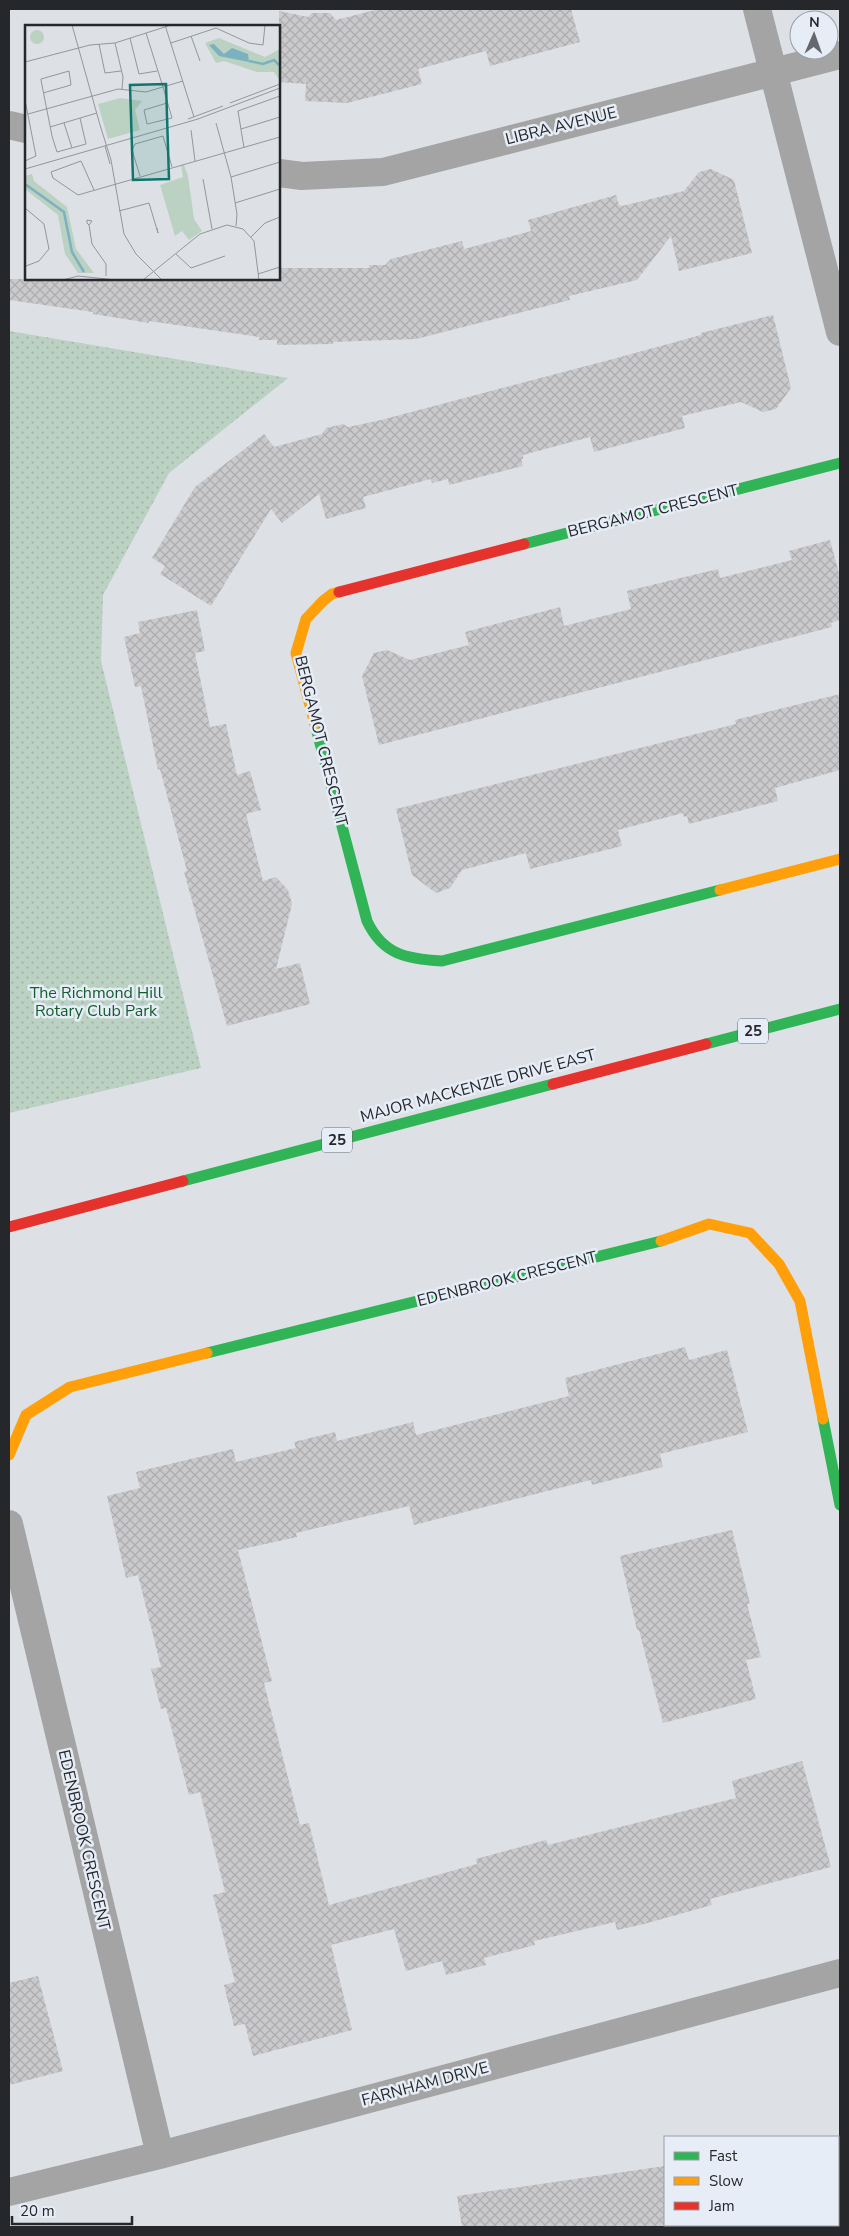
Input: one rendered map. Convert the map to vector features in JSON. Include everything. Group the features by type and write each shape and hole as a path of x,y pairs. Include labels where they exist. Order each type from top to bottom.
{"street":[{"path":"756,9 774,72 840,332"},
{"name":"LIBRA AVENUE","path":"280,173 302,176 383,172 840,55"},
{"path":"9,125 25,128"},
{"name":"BERGAMOT CRESCENT","path":"840,463 372,582 332,594 312,608 301,629 296,652 367,922 377,938 391,950 424,960 442,961 840,859"},
{"name":"MAJOR MACKENZIE DRIVE EAST","path":"9,1227 840,1009"},
{"name":"EDENBROOK CRESCENT","path":"9,1455 26,1415 70,1387 666,1240 709,1224 750,1233 779,1264 800,1301 840,1505"},
{"name":"EDENBROOK CRESCENT","path":"9,1524 160,2155"},
{"name":"FARNHAM DRIVE","path":"9,2192 160,2155 840,1974"}],"green space":[{"name":"The Richmond Hill Rotary Club Park","path":"9,331 288,378 169,473 103,595 101,661 201,1068 9,1113"}],"building":[{"path":"379,9 571,9 580,42 490,66 486,51 418,69 422,84 347,103 305,101 306,84 280,82 279,11 308,17 312,13 330,13 336,20"},
{"path":"711,169 734,180 752,253 679,271 671,236 637,280 569,296 570,300 416,339 277,345 277,340 259,340 259,337 149,321 149,323 93,314 93,312 9,300 9,279 280,280 280,268 369,268 369,265 385,265 391,259 462,241 464,249 531,231 528,220 616,195 619,205 622,206 684,191 699,172"},
{"path":"773,315 791,388 776,409 763,412 741,402 682,416 685,428 594,452 590,437 523,455 523,459 521,459 523,466 449,485 448,479 432,483 431,479 363,497 366,508 326,519 319,494 282,523 271,509 211,606 160,574 165,566 152,558 195,487 264,434 274,447 322,434 326,428 343,424 348,427 377,421"},
{"path":"830,540 840,577 840,620 831,623 832,627 379,745 362,676 374,653 387,650 410,660 469,645 465,632 560,607 564,626 631,609 627,591 718,569 720,578 792,560 789,551"},
{"path":"197,610 205,651 195,653 210,727 226,724 237,775 250,771 261,810 246,814 263,881 276,877 288,890 292,904 276,969 300,963 310,1004 227,1026 184,872 187,871 160,769 158,770 141,686 135,687 124,637 140,633 138,622"},
{"path":"840,694 840,770 775,788 778,801 689,824 687,816 684,817 683,813 618,830 622,846 530,869 526,853 462,870 450,888 436,893 412,875 396,809 736,724 735,720"},
{"path":"685,1347 689,1360 727,1350 748,1432 660,1454 663,1467 592,1485 591,1480 414,1525 409,1506 296,1533 297,1537 238,1550 272,1681 264,1683 300,1825 309,1823 329,1905 477,1864 476,1859 546,1840 548,1845 736,1798 732,1781 802,1761 831,1867 710,1899 712,1905 644,1924 617,1930 615,1922 534,1941 535,1945 484,1958 486,1965 446,1975 442,1961 406,1971 394,1929 331,1945 352,2030 253,2056 245,2024 234,2026 224,1985 235,1982 213,1895 225,1892 200,1792 189,1795 166,1708 161,1709 151,1669 161,1667 138,1575 126,1578 107,1496 140,1488 136,1472 233,1449 236,1462 296,1448 294,1442 335,1432 337,1441 413,1422 416,1435 569,1396 565,1378"},
{"path":"732,1530 750,1604 747,1604 761,1657 746,1660 756,1699 663,1723 639,1630 637,1630 620,1556"},
{"path":"38,1976 63,2071 9,2085 9,1983"},
{"path":"664,2166 665,2227 462,2227 457,2196"}],"traffic: fast":[{"path":"524,544 840,463"},
{"path":"315,724 367,921 381,941 397,953 418,959 442,961 720,890"},
{"path":"706,1044 840,1009"},
{"path":"183,1181 553,1084"},
{"path":"207,1353 661,1241"},
{"path":"823,1419 840,1505"}],"traffic: slow":[{"path":"315,724 296,653 306,619 323,601 332,594 339,592"},
{"path":"720,890 840,859"},
{"path":"661,1241 709,1224 750,1233 779,1264 800,1301 823,1419"},
{"path":"9,1455 26,1415 70,1387 207,1353"}],"traffic: jam":[{"path":"339,592 524,544"},
{"path":"553,1084 706,1044"},
{"path":"9,1227 183,1181"}]}
